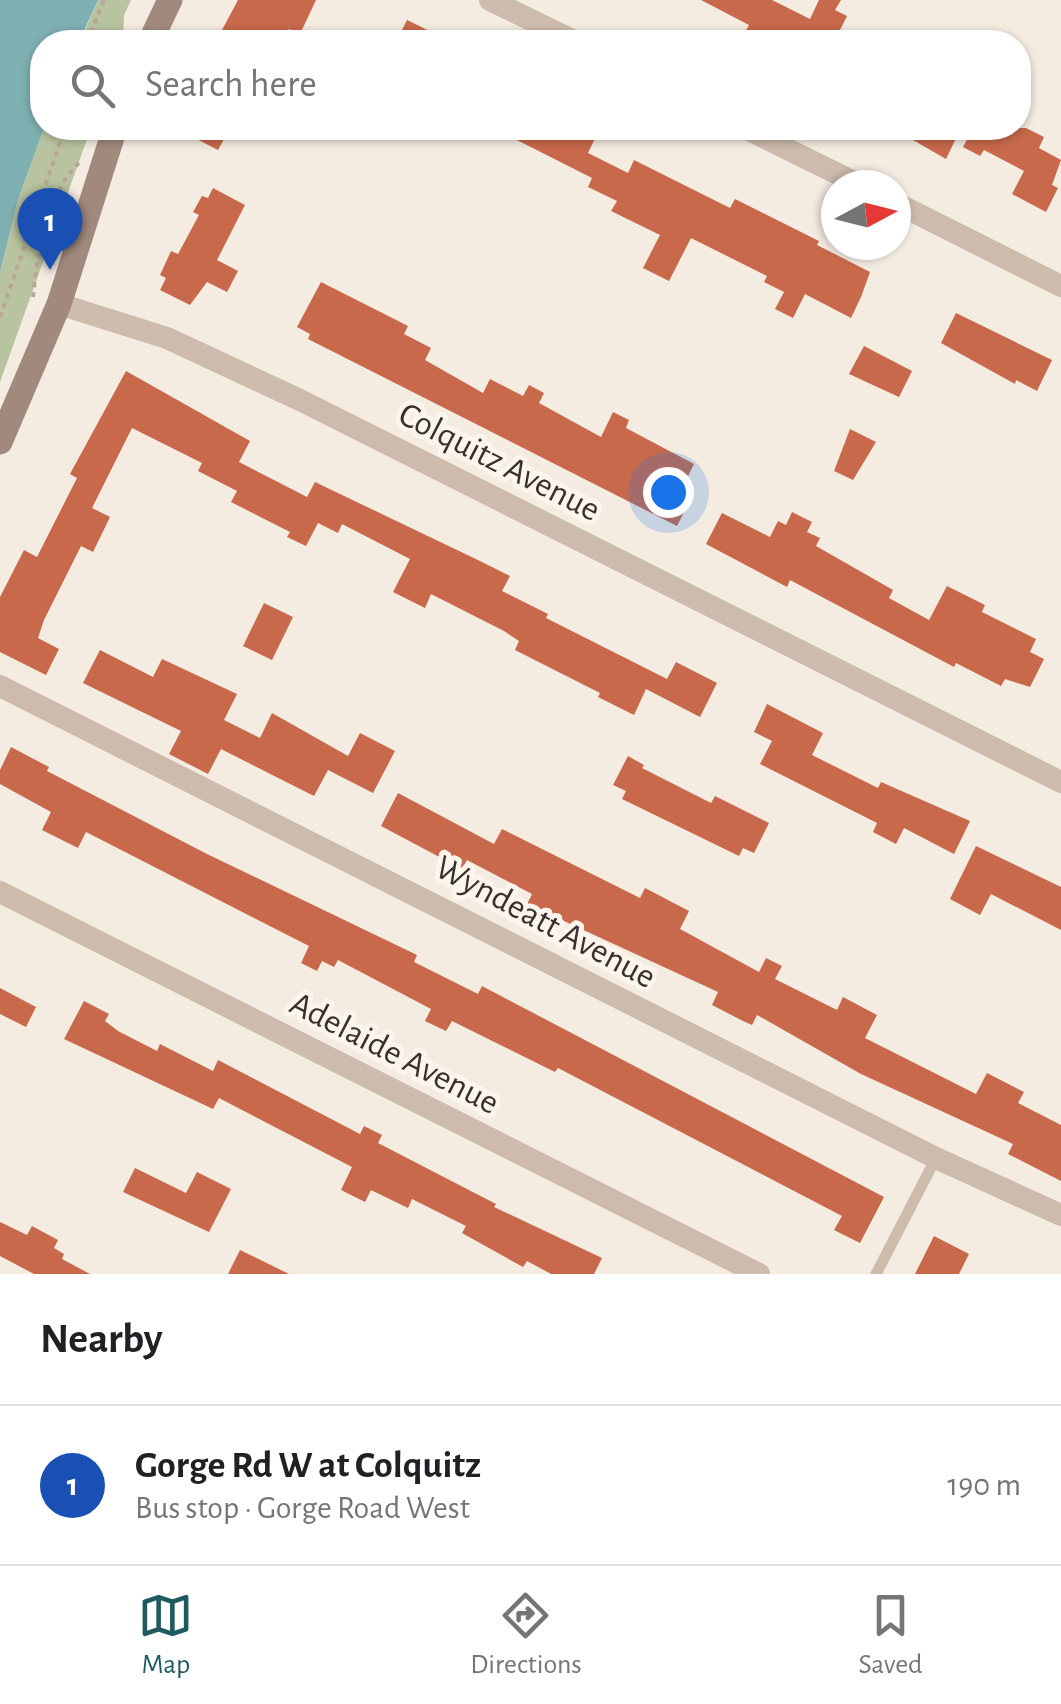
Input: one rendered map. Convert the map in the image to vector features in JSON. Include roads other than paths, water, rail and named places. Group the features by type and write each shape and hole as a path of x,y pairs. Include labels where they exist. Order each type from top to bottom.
{"main road":[{"path":"156,30 170,0"},
{"path":"0,442 59,304 111,140"}],"street":[{"path":"490,0 551,30"},
{"path":"769,140 830,170"},
{"path":"911,211 1061,286"},
{"name":"Colquitz Avenue","path":"59,304 167,338 300,400 1061,782"},
{"name":"Wyndeatt Avenue","path":"0,686 936,1158 1061,1216"},
{"name":"Adelaide Avenue","path":"0,892 759,1274"}],"lane":[{"path":"876,1274 936,1158"}],"water":[{"path":"0,0 98,0 84,30 30,30 30,140 40,140 18,200 0,272"}],"place":[{"name":"Gorge Rd W at Colquitz","path":"50,270"}]}
